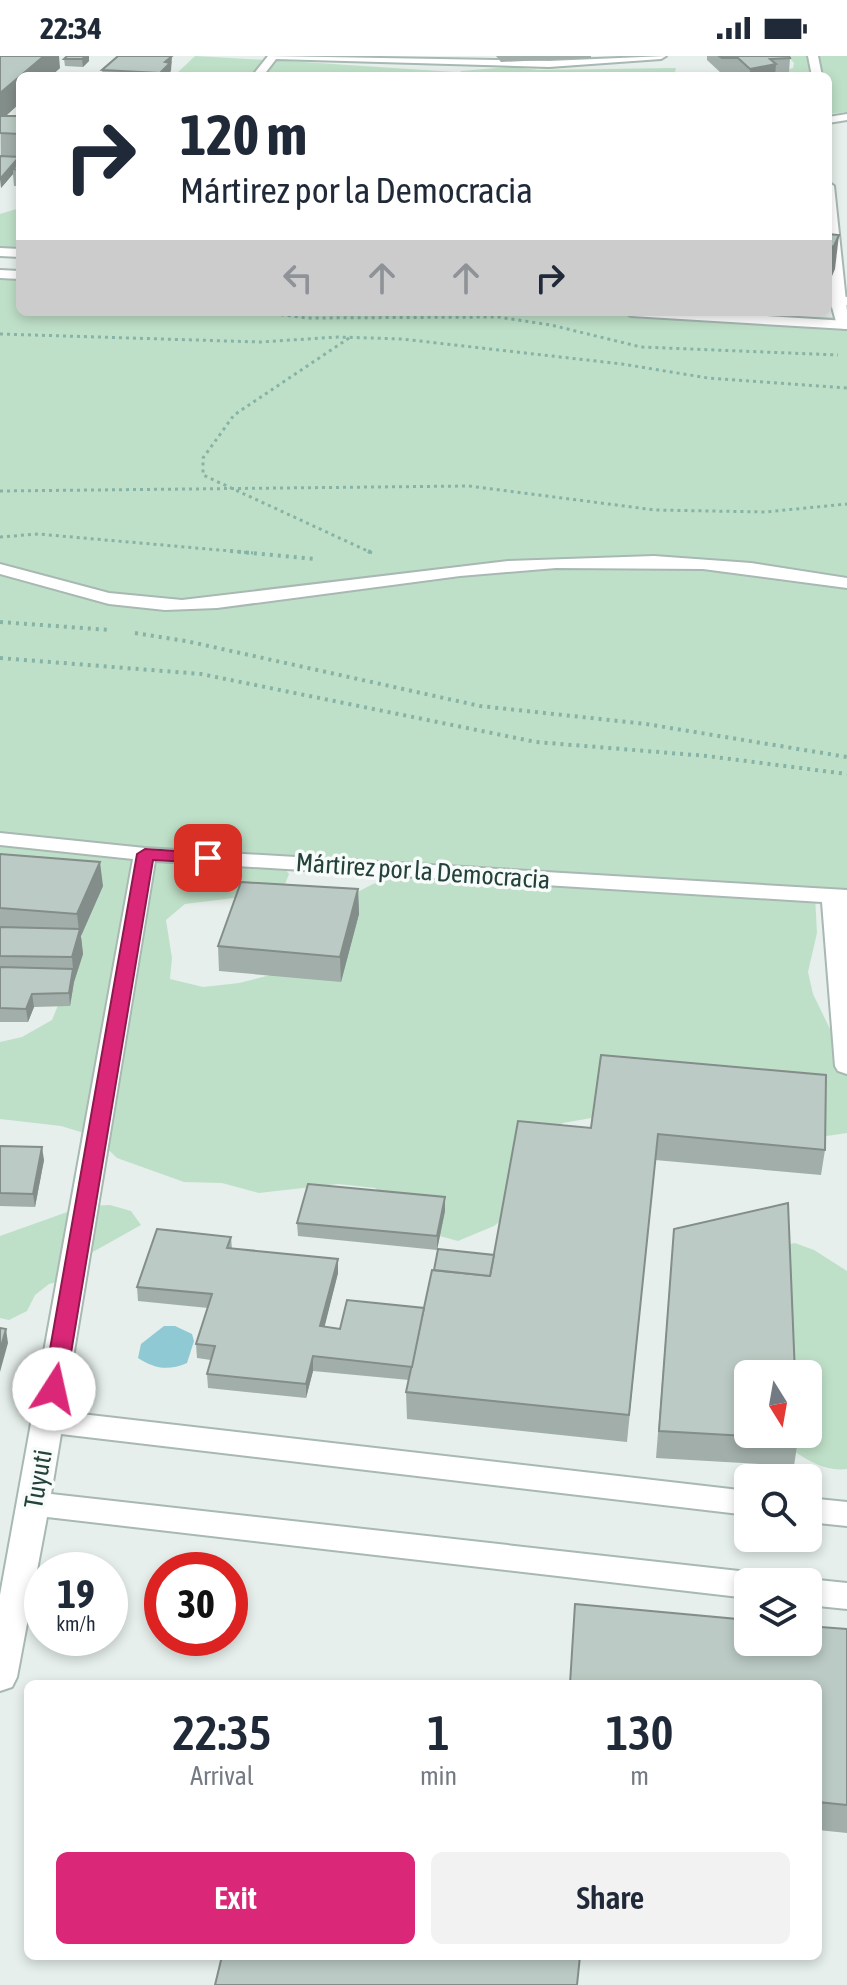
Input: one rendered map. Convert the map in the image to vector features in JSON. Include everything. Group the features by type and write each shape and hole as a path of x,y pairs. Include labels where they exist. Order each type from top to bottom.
{"street":[{"path":"260,72 273,56 549,64 661,56"},
{"path":"697,316 845,325 837,300 832,237"},
{"path":"0,569 91,595 147,604 212,604 463,571 561,562 661,562 761,570 847,583"},
{"name":"Mártirez por la Democracia","path":"0,839 145,854 840,897"},
{"name":"Tuyuti","path":"0,1677 34,1504 145,854"},
{"path":"840,897 847,1066"},
{"path":"48,1421 734,1501"},
{"path":"34,1504 734,1583"},
{"path":"822,1511 847,1514"},
{"path":"822,1593 847,1596"}],"path":[{"path":"291,316 498,317 551,325 641,347 847,355"},
{"path":"0,334 260,342 402,339 622,364 731,381 847,388"},
{"path":"350,338 234,415 203,458 203,475 385,559"},
{"path":"0,491 469,486 655,510 765,512 847,504"},
{"path":"0,622 115,631"},
{"path":"130,632 186,641 480,706 646,724 847,757"},
{"path":"0,658 201,674 536,742 707,756 847,774"}],"green space":[{"path":"195,56 267,60 256,72 178,72"},
{"path":"788,56 847,56 847,112 832,114 832,72 780,72 793,68 794,63"},
{"path":"273,60 454,72 263,72"},
{"path":"511,67 539,70 676,68 675,72 461,71"},
{"path":"16,209 16,247 0,250 0,214"},
{"path":"0,272 16,274 16,316 847,317 847,897 815,896 817,933 808,972 813,994 847,1064 847,1133 799,1140 597,1117 563,1123 538,1142 519,1206 494,1226 458,1241 421,1231 375,1188 338,1184 259,1193 222,1183 184,1182 117,1158 94,1136 61,1126 0,1119 0,1042 22,1037 52,1020 80,952 82,933 0,868","holes":["281,863 403,876 373,884 344,899 274,974 239,983 203,987 170,979 172,958 166,920 185,904 282,892 289,874"]},
{"path":"110,1205 131,1211 141,1225 91,1253 69,1279 49,1284 35,1295 27,1311 9,1320 0,1318 0,1236 84,1206"},
{"path":"795,1243 814,1250 847,1271 847,1469 816,1464 790,1448 822,1448 822,1360 758,1360 774,1247"}],"water":[{"path":"164,1326 175,1326 192,1334 194,1341 187,1363 162,1368 138,1358 141,1344"}],"building":[{"path":"0,56 44,56 25,72 16,72 16,80 0,93"},
{"path":"67,56 86,56 82,59 64,59"},
{"path":"118,56 172,56 161,72 102,70"},
{"path":"719,56 790,58 770,59 776,64 750,69 738,58"},
{"path":"0,116 16,116 16,134 0,133"},
{"path":"0,156 16,157 16,160 0,179"},
{"path":"832,234 839,235 834,246"},
{"path":"0,854 100,862 77,914 0,908"},
{"path":"241,882 358,889 340,957 218,946"},
{"path":"0,927 80,929 72,957 0,956"},
{"path":"0,967 73,969 69,993 32,994 26,1009 0,1008"},
{"path":"601,1055 826,1075 825,1150 658,1134 629,1415 406,1392 432,1270 490,1276 518,1121 591,1128"},
{"path":"0,1146 42,1147 33,1194 0,1193"},
{"path":"308,1184 445,1197 437,1236 297,1223"},
{"path":"788,1203 794,1360 734,1360 734,1435 659,1431 674,1229"},
{"path":"157,1229 231,1237 227,1248 338,1259 320,1326 340,1329 347,1300 424,1308 412,1367 313,1356 306,1384 207,1374 215,1346 196,1344 212,1294 137,1287"},
{"path":"438,1249 494,1255 490,1276 434,1270"},
{"path":"0,1328 6,1329 0,1350"},
{"path":"575,1604 734,1619 734,1656 822,1656 822,1627 847,1629 847,1805 822,1802 822,1680 570,1680"},
{"path":"221,1960 580,1960 577,1985 215,1985"}],"route":[{"path":"54,1389 145,854 208,858"}]}
